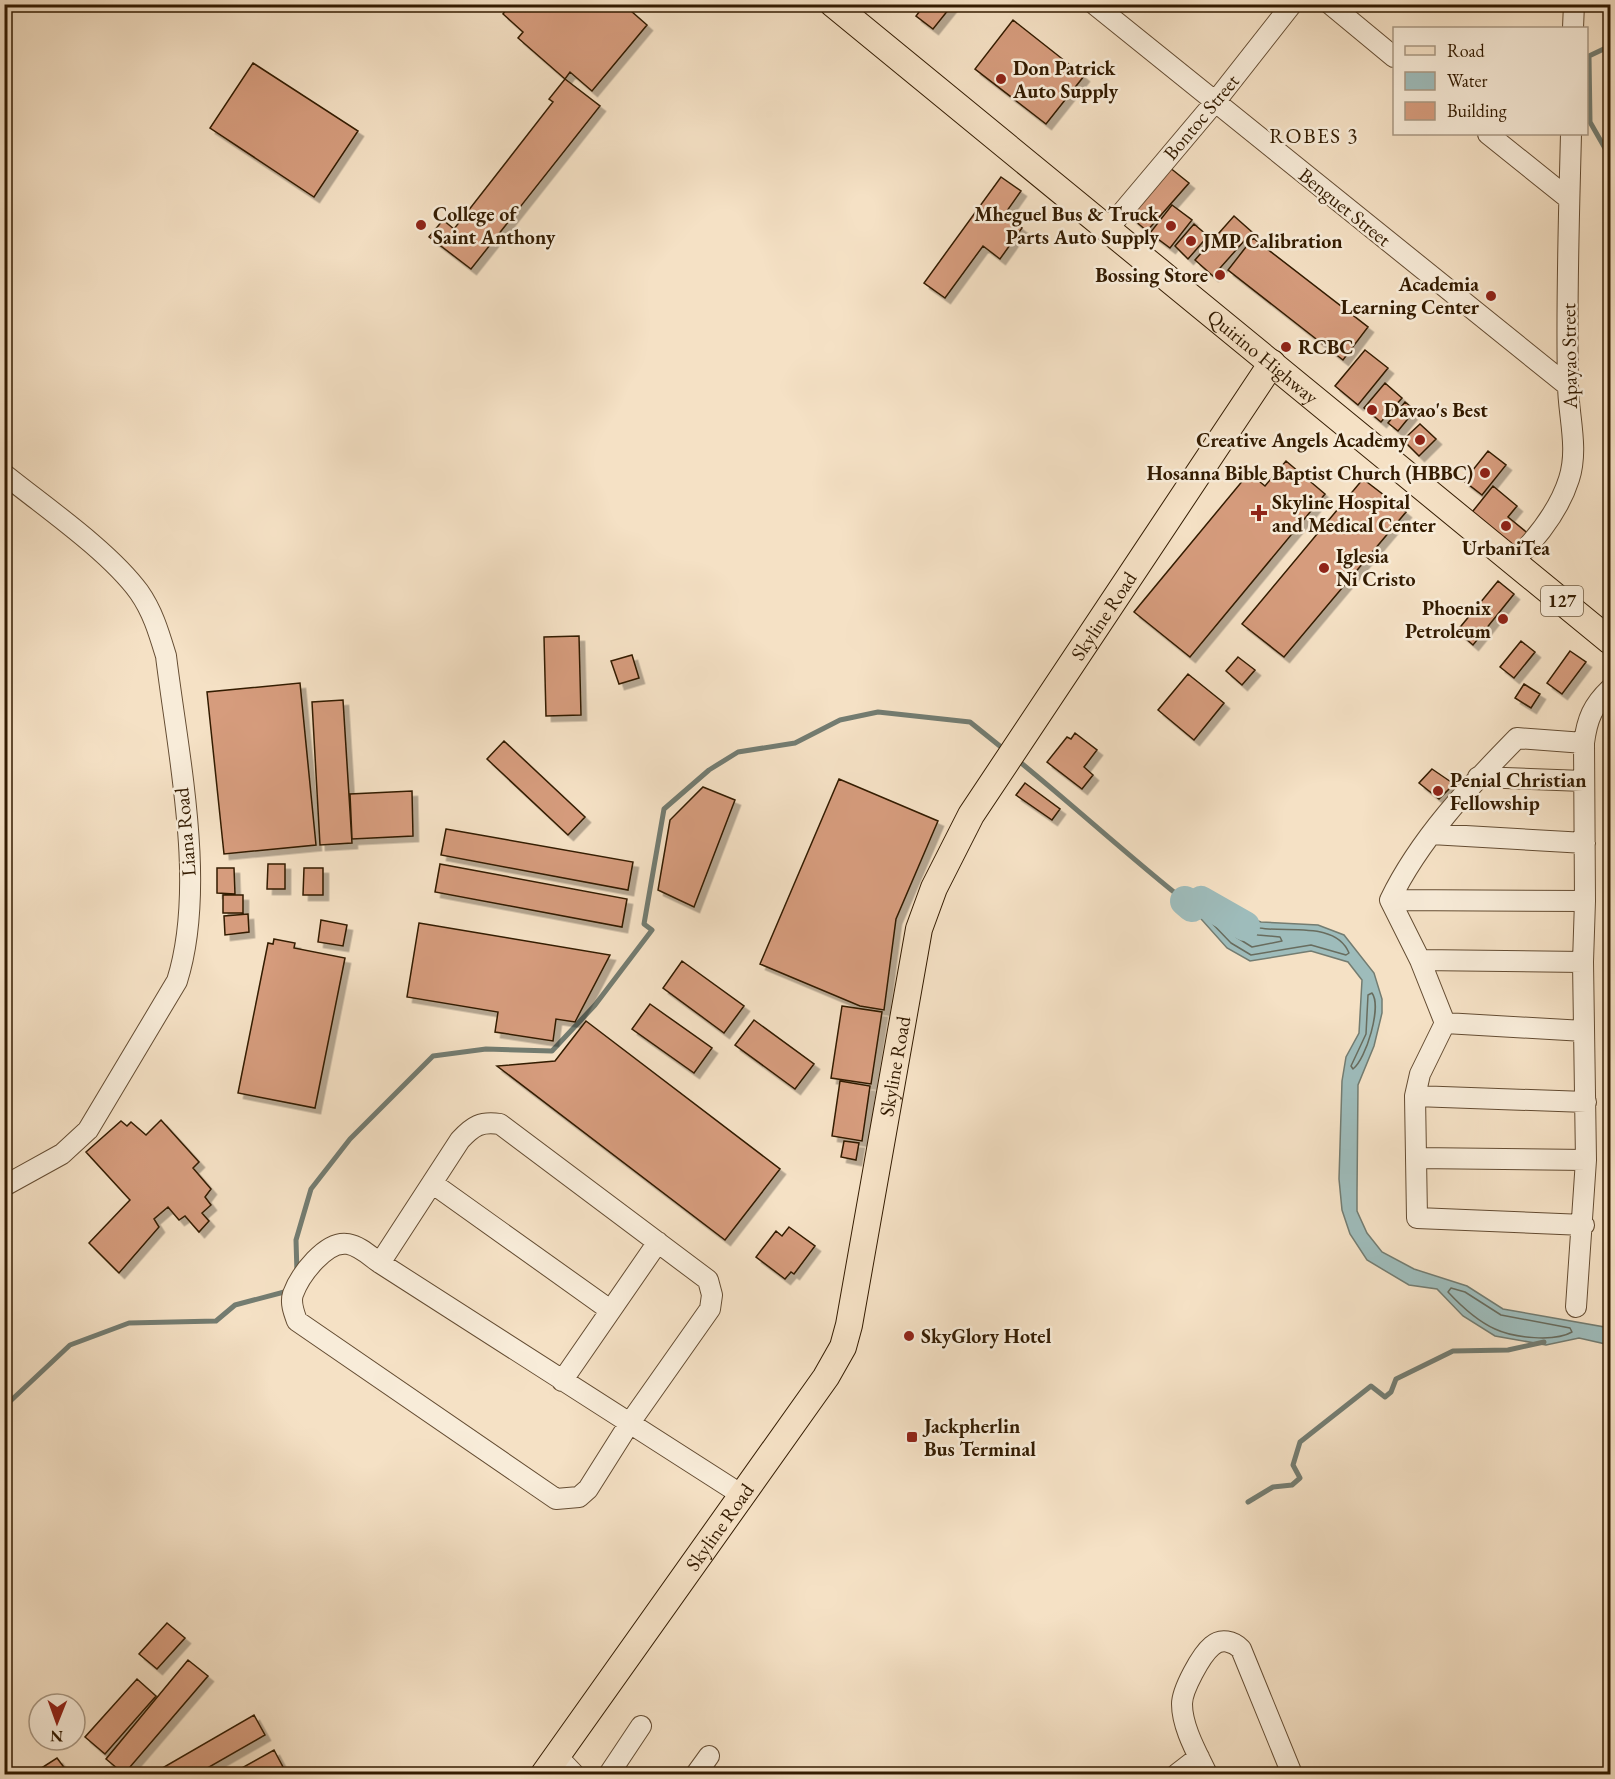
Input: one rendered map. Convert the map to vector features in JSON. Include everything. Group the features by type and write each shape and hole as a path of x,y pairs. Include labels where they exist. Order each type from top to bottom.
{"main road":[{"name":"Quirino Highway","path":"833,4 1611,641"},
{"name":"Skyline Road","path":"550,1765 826,1377 843,1347 849,1325 919,929 934,888 971,815 1272,363"}],"street":[{"name":"Benguet Street","path":"1094,4 1568,386"},
{"name":"Bontoc Street","path":"1108,229 1215,102 1292,4"},
{"path":"1330,4 1393,55"},
{"path":"1573,27 1574,4"},
{"path":"1489,135 1569,199"},
{"name":"Apayao Street","path":"1514,561 1545,526 1561,501 1570,477 1573,450 1568,386 1571,135"},
{"name":"Liana Road","path":"4,474 117,567 139,593 156,622 166,656 190,861 188,930 184,960 177,981 88,1130 62,1154 4,1186"},
{"path":"1576,1307 1584,1225 1586,1160 1583,962 1586,901 1584,742 1587,724 1594,705 1611,689"},
{"path":"1390,900 1431,834 1478,777 1517,738 1584,742"},
{"path":"1478,777 1583,781"},
{"path":"1431,834 1585,843"},
{"path":"1390,900 1586,901"},
{"path":"1390,900 1420,960 1445,1023 1420,1074 1415,1096 1417,1218 1584,1225"},
{"path":"1420,960 1583,962"},
{"path":"1445,1023 1584,1031"},
{"path":"1415,1096 1586,1102"},
{"path":"380,1263 460,1140 472,1127 486,1122 500,1124 708,1280 712,1295 710,1309 629,1424 588,1490 579,1497 556,1499 297,1321 292,1308 293,1294 317,1256 333,1245 349,1244 629,1424 742,1495"},
{"path":"1416,1158 1586,1160"},
{"path":"432,1183 610,1310"},
{"path":"562,1380 658,1242"},
{"path":"1177,1774 1203,1766 1183,1717 1185,1688 1212,1645 1226,1641 1234,1642 1241,1649 1292,1774"},
{"path":"609,1774 641,1726"},
{"path":"696,1774 709,1756"},
{"path":"550,1765 574,1774"}],"water":[{"path":"1185,901 1225,909 1261,922 1318,925 1344,935 1374,973 1382,999 1382,1013 1374,1046 1358,1085 1357,1211 1367,1233 1382,1252 1414,1269 1467,1286 1503,1309 1610,1328 1610,1345 1579,1338 1546,1345 1495,1336 1463,1316 1437,1289 1409,1285 1367,1260 1350,1234 1342,1210 1339,1179 1342,1081 1346,1057 1359,1033 1362,980 1348,962 1311,951 1250,961 1227,948"}],"building":[{"path":"510,4 623,4 647,25 592,91 570,72 565,79 518,38 523,32 503,14"},
{"path":"925,4 953,4 933,29 916,16"},
{"path":"1013,20 1084,76 1046,124 975,69"},
{"path":"253,63 358,131 314,197 210,128"},
{"path":"565,79 600,106 471,269 429,237 443,220 454,229 553,102 549,99"},
{"path":"1169,167 1189,183 1147,231 1128,215"},
{"path":"1001,177 1021,191 1004,215 1022,228 1000,259 983,246 945,298 924,283"},
{"name":"Mheguel Bus & Truck Parts Auto Supply","path":"1172,205 1192,220 1170,248 1150,233"},
{"path":"1234,216 1252,232 1213,276 1195,260"},
{"name":"JMP Calibration","path":"1194,224 1208,236 1188,259 1175,246"},
{"path":"1253,238 1368,327 1343,360 1228,270"},
{"path":"1365,350 1388,368 1358,405 1335,386"},
{"path":"1385,383 1402,398 1381,422 1364,408"},
{"path":"1405,402 1415,410 1398,431 1388,423"},
{"name":"Creative Angels Academy","path":"1420,424 1436,439 1419,456 1403,440"},
{"name":"Hosanna Bible Baptist Church (HBBC)","path":"1488,451 1506,465 1482,495 1464,481"},
{"path":"1286,461 1325,494 1190,657 1134,612 1249,473 1265,486"},
{"name":"Iglesia Ni Cristo","path":"1363,479 1406,512 1284,657 1242,624"},
{"path":"1493,486 1517,506 1508,517 1530,535 1515,553 1469,516"},
{"path":"1498,581 1514,594 1473,645 1457,631"},
{"path":"579,636 581,715 546,716 544,637"},
{"path":"1521,641 1535,652 1514,678 1500,667"},
{"path":"1570,651 1586,662 1562,694 1547,683"},
{"path":"632,655 639,678 619,684 611,661"},
{"path":"1238,657 1255,670 1242,685 1226,671"},
{"path":"1188,674 1224,703 1194,740 1158,710"},
{"path":"300,683 316,845 224,854 207,692"},
{"path":"1524,684 1540,694 1531,708 1515,698"},
{"path":"343,700 352,843 320,845 312,702"},
{"path":"1075,733 1097,750 1084,767 1093,775 1082,789 1047,762 1067,737 1071,739"},
{"path":"504,741 585,817 568,835 487,759"},
{"name":"Penial Christian Fellowship","path":"1432,769 1454,784 1439,799 1419,783"},
{"path":"839,779 938,821 896,919 884,1010 860,1006 760,964"},
{"path":"1025,783 1060,809 1052,820 1016,795"},
{"path":"703,787 735,800 694,907 658,890 670,820"},
{"path":"412,791 413,836 352,839 350,794"},
{"path":"446,829 633,862 628,890 441,855"},
{"path":"268,864 285,864 285,889 267,889"},
{"path":"440,864 627,899 622,927 435,892"},
{"path":"217,868 234,868 235,894 217,893"},
{"path":"304,868 323,868 323,895 303,895"},
{"path":"223,895 243,895 243,913 223,913"},
{"path":"248,914 249,932 225,935 224,916"},
{"path":"321,920 347,925 343,946 318,942"},
{"path":"419,923 610,955 575,1022 556,1019 553,1041 495,1032 498,1012 407,997"},
{"path":"274,939 295,943 294,948 345,958 315,1108 238,1093 268,943 273,944"},
{"path":"682,961 744,1006 724,1033 663,988"},
{"path":"650,1004 712,1048 694,1073 632,1029"},
{"path":"842,1006 882,1012 871,1084 831,1078"},
{"path":"754,1020 814,1064 795,1089 735,1045"},
{"path":"586,1021 780,1169 725,1240 497,1066 555,1061"},
{"path":"840,1081 870,1086 862,1141 832,1136"},
{"path":"161,1120 199,1162 193,1168 211,1189 205,1197 211,1205 202,1213 209,1221 199,1232 185,1216 179,1220 168,1207 154,1219 159,1227 119,1273 89,1243 130,1200 86,1152 121,1121 127,1126 131,1122 146,1135"},
{"path":"844,1141 859,1143 856,1160 841,1157"},
{"path":"789,1227 815,1246 794,1274 791,1272 785,1279 756,1257 776,1231 782,1236"},
{"path":"167,1623 185,1638 157,1669 139,1654"},
{"path":"188,1660 208,1676 124,1774 106,1759"},
{"path":"137,1679 156,1696 105,1754 87,1739 87,1735"},
{"path":"254,1715 265,1735 197,1774 152,1774"},
{"path":"274,1750 283,1767 270,1774 231,1774"},
{"path":"57,1758 69,1774 32,1774"}],"waterway":[{"path":"1610,46 1589,56 1590,122 1610,157"},
{"path":"297,1273 296,1240 311,1189 350,1139 433,1056 486,1049 552,1051 595,1005 652,930 644,924 664,809 709,770 738,752 795,743 840,720 878,712 970,722 1006,751"},
{"path":"1015,758 1185,901"},
{"path":"1185,901 1192,907 1201,901 1245,926"},
{"path":"4,1407 70,1345 129,1323 216,1321 235,1305 288,1291"},
{"path":"1248,1502 1273,1487 1292,1485 1300,1478 1293,1465 1300,1442 1371,1386 1385,1397 1391,1392 1396,1379 1453,1351 1508,1350 1544,1342"}],"place":[{"name":"Don Patrick Auto Supply","path":"1001,79"},
{"name":"College of Saint Anthony","path":"421,225"},
{"name":"Mheguel Bus & Truck Parts Auto Supply","path":"1171,226"},
{"name":"JMP Calibration","path":"1191,241"},
{"name":"Bossing Store","path":"1220,275"},
{"name":"Academia Learning Center","path":"1491,296"},
{"name":"RCBC","path":"1286,347"},
{"name":"Davao's Best","path":"1372,410"},
{"name":"Creative Angels Academy","path":"1420,440"},
{"name":"Hosanna Bible Baptist Church (HBBC)","path":"1485,473"},
{"name":"Skyline Hospital and Medical Center","path":"1259,513"},
{"name":"UrbaniTea","path":"1506,526"},
{"name":"Iglesia Ni Cristo","path":"1324,568"},
{"name":"Phoenix Petroleum","path":"1503,619"},
{"name":"Penial Christian Fellowship","path":"1438,791"},
{"name":"SkyGlory Hotel","path":"909,1336"},
{"name":"Jackpherlin Bus Terminal","path":"912,1437"}],"district":[{"name":"ROBES 3","path":"1314,136"}]}
